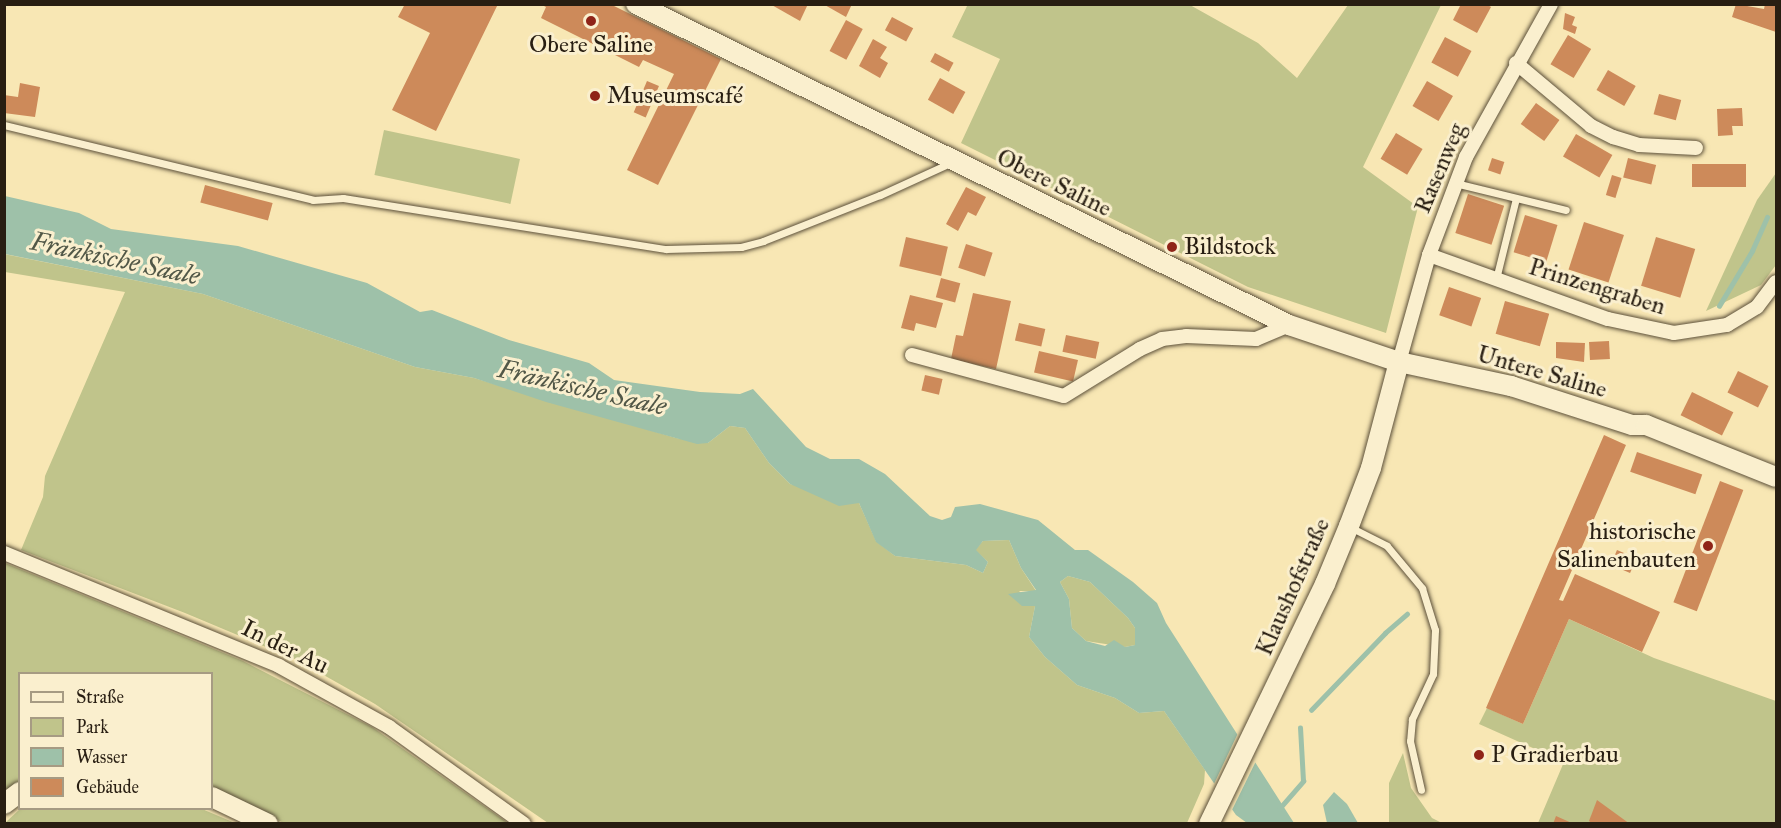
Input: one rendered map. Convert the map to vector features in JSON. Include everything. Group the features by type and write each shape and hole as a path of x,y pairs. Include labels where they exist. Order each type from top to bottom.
{"main road":[{"name":"Obere Saline","path":"636,4 952,162 1289,325"},
{"name":"Untere Saline","path":"1289,325 1399,362 1511,386 1632,425 1646,425 1776,477"},
{"name":"Klaushofstraße","path":"1209,824 1282,674 1349,526 1371,468 1399,362"},
{"path":"4,804 18,794"},
{"path":"213,797 268,824"}],"street":[{"name":"Rasenweg","path":"1399,362 1429,255 1466,157 1516,63 1551,4"},
{"path":"1516,63 1591,126 1612,137 1639,145 1695,148"},
{"name":"Prinzengraben","path":"1429,255 1608,319 1674,333 1727,325 1757,306 1776,282"},
{"path":"912,354 1064,396 1162,339 1186,336 1256,339 1289,325"},
{"name":"In der Au","path":"4,553 279,666 389,727 524,824"}],"lane":[{"path":"4,125 313,200 343,198 666,249 741,247 763,241 880,195 952,162"},
{"path":"1455,183 1566,210"},
{"path":"1496,279 1516,198"},
{"path":"1349,526 1387,546 1422,588 1435,630 1433,674 1412,719 1410,741 1421,790"}],"green space":[{"path":"968,4 1190,5 1258,43 1297,78 1348,5 1441,5 1363,167 1418,207 1386,333 1248,287 961,143 1000,59 952,37"},
{"path":"384,130 520,159 510,204 374,175"},
{"path":"1776,173 1776,265 1761,285 1706,311 1757,200"},
{"path":"4,254 203,294 415,367 474,378 676,438 708,443 730,426 745,428 769,463 790,484 859,503 876,541 895,556 966,565 983,573 988,562 975,550 983,541 1009,540 1021,568 1036,591 1019,591 1035,606 1029,637 1045,657 1077,685 1115,698 1139,713 1164,711 1205,770 1204,784 1187,823 548,823 375,704 297,660 185,613 21,550 43,497 45,476 125,292 5,272"},
{"path":"5,563 243,661 372,727 508,823 284,823 213,790 213,672 18,672 18,784 5,795"},
{"path":"1068,576 1090,582 1128,618 1135,628 1135,645 1125,647 1086,641 1072,628 1069,599 1060,582"},
{"path":"1569,619 1654,658 1776,701 1776,823 1538,823 1564,762 1479,724 1487,708 1523,724"},
{"path":"1403,753 1411,788 1432,818 1442,823 1389,823 1389,783"},
{"path":"19,810 204,810 235,823 5,823"}],"water":[{"name":"Fränkische Saale","path":"5,196 79,213 111,229 238,246 367,283 420,312 432,310 509,340 589,363 614,380 700,392 740,394 753,389 806,447 830,459 859,459 885,474 930,516 942,520 951,517 955,507 980,504 1038,520 1075,550 1088,550 1133,582 1157,603 1166,623 1294,823 1247,823 1236,815 1164,711 1139,713 1115,698 1077,685 1045,657 1029,637 1035,606 1022,606 1008,594 1036,590 1021,568 1009,540 983,541 976,550 988,562 983,573 966,565 895,556 876,542 859,503 839,506 790,484 769,463 745,428 730,426 708,443 697,444 546,402 474,378 415,367 203,294 5,254","holes":["1068,576 1090,582 1128,618 1135,628 1135,645 1125,647 1114,640 1105,646 1086,641 1072,628 1069,599 1060,582"]},
{"path":"1334,792 1347,804 1358,823 1327,823 1323,805"}],"pier":[{"path":"1239,731 1257,759 1231,812 1213,786"}],"building":[{"path":"405,4 498,4 436,131 392,110 430,33 398,17"},
{"path":"540,4 610,4 721,59 658,185 627,170 674,74 643,60 639,67 541,18 546,7"},
{"path":"770,4 808,4 800,21"},
{"path":"823,4 852,4 846,17"},
{"path":"1461,4 1486,4 1491,7 1477,33 1453,20"},
{"path":"1736,4 1764,9 1765,4 1776,4 1776,32 1732,17"},
{"path":"1565,13 1575,17 1572,25 1577,27 1575,34 1563,29"},
{"path":"892,17 913,28 906,42 885,30"},
{"path":"846,20 863,29 846,60 830,51"},
{"path":"1568,35 1591,49 1574,78 1550,64"},
{"path":"1445,37 1471,51 1458,77 1431,63"},
{"path":"873,39 887,47 880,58 888,63 880,78 859,66"},
{"path":"935,53 954,63 949,72 930,62"},
{"path":"1608,70 1636,86 1624,106 1596,90"},
{"path":"940,78 965,92 953,114 928,100"},
{"path":"647,81 659,86 646,117 634,112"},
{"path":"1427,81 1453,96 1438,121 1412,106"},
{"path":"20,83 40,87 35,117 4,113 4,95 18,97"},
{"path":"1659,94 1681,100 1676,120 1654,114"},
{"path":"1536,103 1559,120 1544,141 1521,124"},
{"path":"1742,108 1743,126 1732,126 1733,135 1718,136 1717,109"},
{"path":"1396,133 1423,149 1407,175 1381,159"},
{"path":"1576,134 1612,155 1599,178 1563,157"},
{"path":"1492,158 1504,162 1500,174 1488,170"},
{"path":"1628,158 1656,165 1651,184 1623,177"},
{"path":"1692,164 1746,164 1746,187 1692,187"},
{"path":"1612,175 1622,178 1615,198 1606,195"},
{"path":"205,185 273,203 268,221 200,202"},
{"path":"966,187 986,197 976,216 968,212 958,231 946,224"},
{"path":"1468,194 1504,206 1491,245 1455,233"},
{"path":"1525,215 1558,225 1546,262 1514,252"},
{"path":"1584,222 1624,235 1608,283 1569,270"},
{"path":"906,237 948,247 941,276 899,266"},
{"path":"1656,237 1695,249 1680,298 1641,286"},
{"path":"966,244 993,253 985,276 958,268"},
{"path":"941,278 960,283 955,302 936,297"},
{"path":"1449,287 1481,298 1471,326 1439,315"},
{"path":"973,293 1011,301 996,369 951,359 956,335 963,336"},
{"path":"910,295 943,303 936,328 916,323 914,331 901,328"},
{"path":"1505,301 1549,314 1540,346 1496,334"},
{"path":"1019,323 1045,329 1041,347 1015,341"},
{"path":"1066,335 1099,342 1096,359 1062,352"},
{"path":"1609,341 1610,359 1590,360 1589,342"},
{"path":"1556,342 1585,343 1584,362 1556,358"},
{"path":"1039,351 1078,360 1073,381 1034,372"},
{"path":"1738,371 1769,386 1758,407 1727,393"},
{"path":"925,375 943,379 939,395 921,391"},
{"path":"1692,392 1733,412 1722,436 1681,415"},
{"path":"1604,435 1626,445 1559,600 1563,601 1575,574 1660,612 1642,652 1569,619 1523,724 1486,708"},
{"path":"1637,452 1702,474 1695,494 1630,472"},
{"name":"historische Salinenbauten","path":"1720,481 1743,490 1697,611 1673,602"},
{"path":"1617,550 1636,558 1630,573 1611,565"},
{"path":"1597,800 1630,824 1593,824 1589,821"},
{"path":"1556,816 1574,824 1553,824"}],"waterway":[{"path":"1719,306 1752,251 1767,217"},
{"path":"1311,710 1385,633 1407,614"},
{"path":"1279,809 1303,781 1300,728"}],"place":[{"name":"Obere Saline","path":"591,21"},
{"name":"Museumscafé","path":"595,96"},
{"name":"Bildstock","path":"1172,247"},
{"name":"historische Salinenbauten","path":"1708,546"},
{"name":"P Gradierbau","path":"1479,755"}]}
